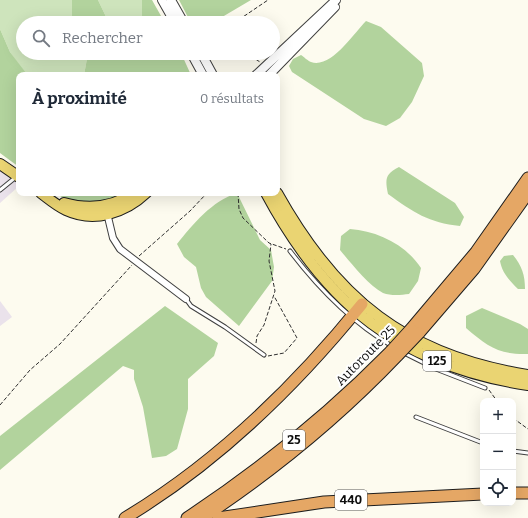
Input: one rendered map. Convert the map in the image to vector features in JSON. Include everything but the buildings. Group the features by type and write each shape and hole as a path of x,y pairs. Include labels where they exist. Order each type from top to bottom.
{"highway":[{"name":"Autoroute 25","path":"484,248 528,178"},
{"name":"Autoroute 25","path":"202,518 253,482 312,436 356,397 454,286 528,194"},
{"path":"125,518 196,470 246,429 302,375 356,311"},
{"name":"Autoroute 25","path":"187,518 243,480 283,449 394,353"},
{"path":"516,493 528,493"},
{"name":"440","path":"219,518 324,502 480,494"}],"main road":[{"path":"0,164 16,176"},
{"path":"46,196 70,212 92,216 107,210 129,206 142,196"},
{"path":"107,210 129,196"},
{"name":"125","path":"268,196 294,242 310,264 333,290 356,311 391,337 433,359 480,376 528,385"},
{"name":"125","path":"279,196 300,234 356,311 392,326 438,351 483,366 528,375"}],"street":[{"path":"162,0 171,16"},
{"path":"171,0 180,16"},
{"path":"280,52 336,0"},
{"path":"272,72 342,0"},
{"path":"195,60 201,72"},
{"path":"205,60 211,72"},
{"path":"259,72 271,60"},
{"path":"107,210 115,243 134,261 186,299"}],"lane":[{"path":"0,190 16,178"},
{"path":"290,251 330,298 356,311 378,338 408,356 485,388"},
{"path":"186,299 192,306 264,355"},
{"path":"416,417 480,442"},
{"path":"516,451 528,453"}],"path":[{"path":"244,16 268,0"},
{"path":"256,60 265,66"},
{"path":"0,405 30,370 71,332 128,271 134,261 190,211 204,196"},
{"path":"238,196 239,209 243,218 271,244 286,248 290,251"},
{"path":"254,348 257,336 264,325 274,296 274,285 268,256 271,244"},
{"path":"264,355 272,356 284,353 297,338 274,296"},
{"path":"485,388 494,398"},
{"path":"516,420 528,429"}],"shaded area":[{"path":"0,170 16,182 16,189 0,203"},
{"path":"0,301 12,317 0,326"}],"green space":[{"path":"0,0 72,0 72,16 16,16 16,60 87,60 85,72 24,72 10,52 0,29"},
{"path":"72,0 98,0 106,16 72,16"},
{"path":"98,0 142,0 142,16 106,16"},
{"path":"142,0 152,0 161,16 142,16"},
{"path":"179,0 251,0 224,16 187,16"},
{"path":"366,21 381,27 422,63 424,76 412,102 400,118 386,126 364,119 292,72 289,66 293,59 301,55 311,62 319,63 326,60 342,49"},
{"path":"0,29 10,52 25,72 16,72 16,165 0,153"},
{"path":"87,60 184,60 190,72 85,72"},
{"path":"399,167 455,203 464,217 460,226 449,225 422,216 388,194 386,184 387,178 391,172"},
{"path":"60,196 118,196 98,203 79,202"},
{"path":"238,196 260,240 271,250 274,267 272,281 239,326 206,297 201,288 196,267 184,257 177,244 196,221 211,207 228,197"},
{"path":"350,229 360,230 381,236 408,252 421,268 418,281 409,294 393,295 383,293 360,273 340,250 341,236"},
{"path":"513,255 519,263 522,271 525,289 518,289 512,283 501,265 500,261 504,256"},
{"path":"165,306 218,343 214,356 188,379 188,409 177,449 166,456 152,458 143,407 134,379 134,370 123,366 0,470 0,436"},
{"path":"482,308 520,324 528,329 528,354 501,351 480,340 466,328 466,316"}]}
